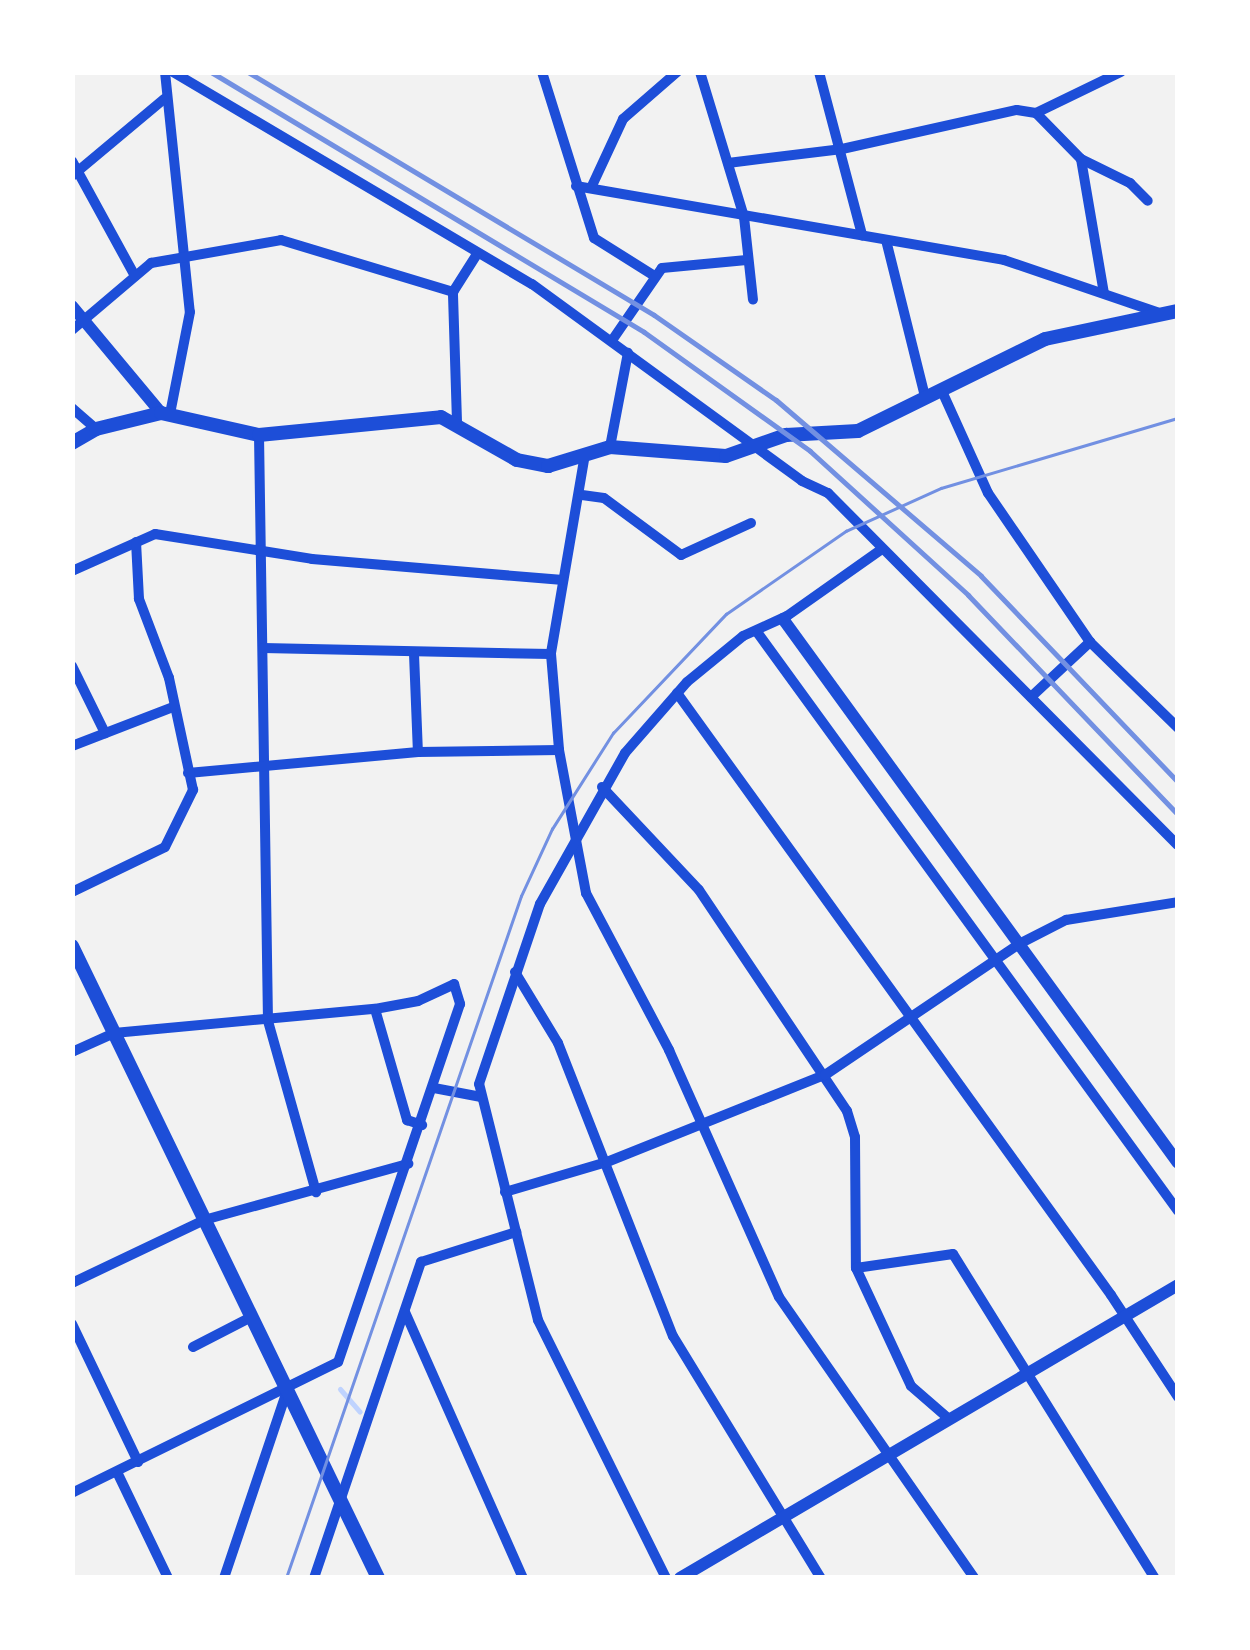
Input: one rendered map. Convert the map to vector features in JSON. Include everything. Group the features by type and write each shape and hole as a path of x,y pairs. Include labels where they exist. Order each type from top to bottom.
{"main road":[{"path":"72,442 96,429 165,413 259,435 440,418 457,422 518,460 548,466 584,460 610,447 726,456 760,449 786,435 858,431 1045,339 1156,312 1178,311"},
{"path":"72,946 378,1578"}],"street":[{"path":"165,72 164,100 190,312 165,413"},
{"path":"173,72 613,339 760,449 828,493 1178,845"},
{"path":"542,72 594,238 652,275"},
{"path":"591,188 623,119 676,72"},
{"path":"700,72 744,217 752,300"},
{"path":"819,72 862,235"},
{"path":"1036,113 1100,77 1121,72"},
{"path":"135,276 75,169 164,100"},
{"path":"728,163 842,149 1017,110 1036,113 1081,159 1130,183 1148,202"},
{"path":"1081,159 1104,293"},
{"path":"576,186 1004,260 1156,312"},
{"path":"72,330 151,263 281,240 452,292"},
{"path":"886,240 924,398"},
{"path":"457,422 452,292 476,254"},
{"path":"613,339 652,275 682,263 747,260"},
{"path":"72,306 165,413"},
{"path":"610,447 628,353"},
{"path":"941,389 988,493 1090,642 1178,728"},
{"path":"72,408 96,429"},
{"path":"259,435 269,763 268,1021 316,1192"},
{"path":"584,460 582,496 551,654 559,750 586,893 702,1126 779,1297 974,1578"},
{"path":"582,496 604,498 681,555 751,522"},
{"path":"72,571 155,534 263,552 563,580"},
{"path":"72,892 165,847 172,824 189,809 188,773 169,678 138,599 136,542"},
{"path":"666,1578 538,1320 479,1084 515,972 576,832 602,786 677,693 742,636 783,619 882,549"},
{"path":"783,619 1178,1162"},
{"path":"757,632 1178,1212"},
{"path":"1031,697 1090,642"},
{"path":"263,648 551,654"},
{"path":"414,654 418,752"},
{"path":"72,666 104,733"},
{"path":"677,693 1178,1397"},
{"path":"72,746 173,708"},
{"path":"188,773 418,752 559,750"},
{"path":"602,786 698,890 825,1075 856,1137 856,1268 910,1386 950,1419"},
{"path":"505,1192 607,1162 825,1075 1019,944 1092,912 1178,902"},
{"path":"515,972 558,1043 673,1336 821,1578"},
{"path":"72,1052 114,1033 268,1021 418,1002 454,984 459,1012 338,1362 286,1391 72,1493"},
{"path":"375,1009 407,1120 422,1126"},
{"path":"434,1088 481,1097"},
{"path":"72,1283 204,1220 408,1164"},
{"path":"314,1578 421,1262 516,1232"},
{"path":"856,1268 953,1254 1155,1578"},
{"path":"680,1578 1178,1285"},
{"path":"405,1312 522,1578"},
{"path":"193,1346 251,1317"},
{"path":"72,1324 138,1462"},
{"path":"224,1578 286,1391"},
{"path":"117,1472 168,1578"}],"waterway":[{"path":"340,1389 360,1412"}],"tram line":[{"path":"286,1578 521,896 552,829 613,733 726,614 846,531 941,488 1178,418"}],"railway":[{"path":"211,72 644,332 810,451 968,595 1178,815"},
{"path":"248,72 654,315 776,400 981,576 1178,782"}]}
